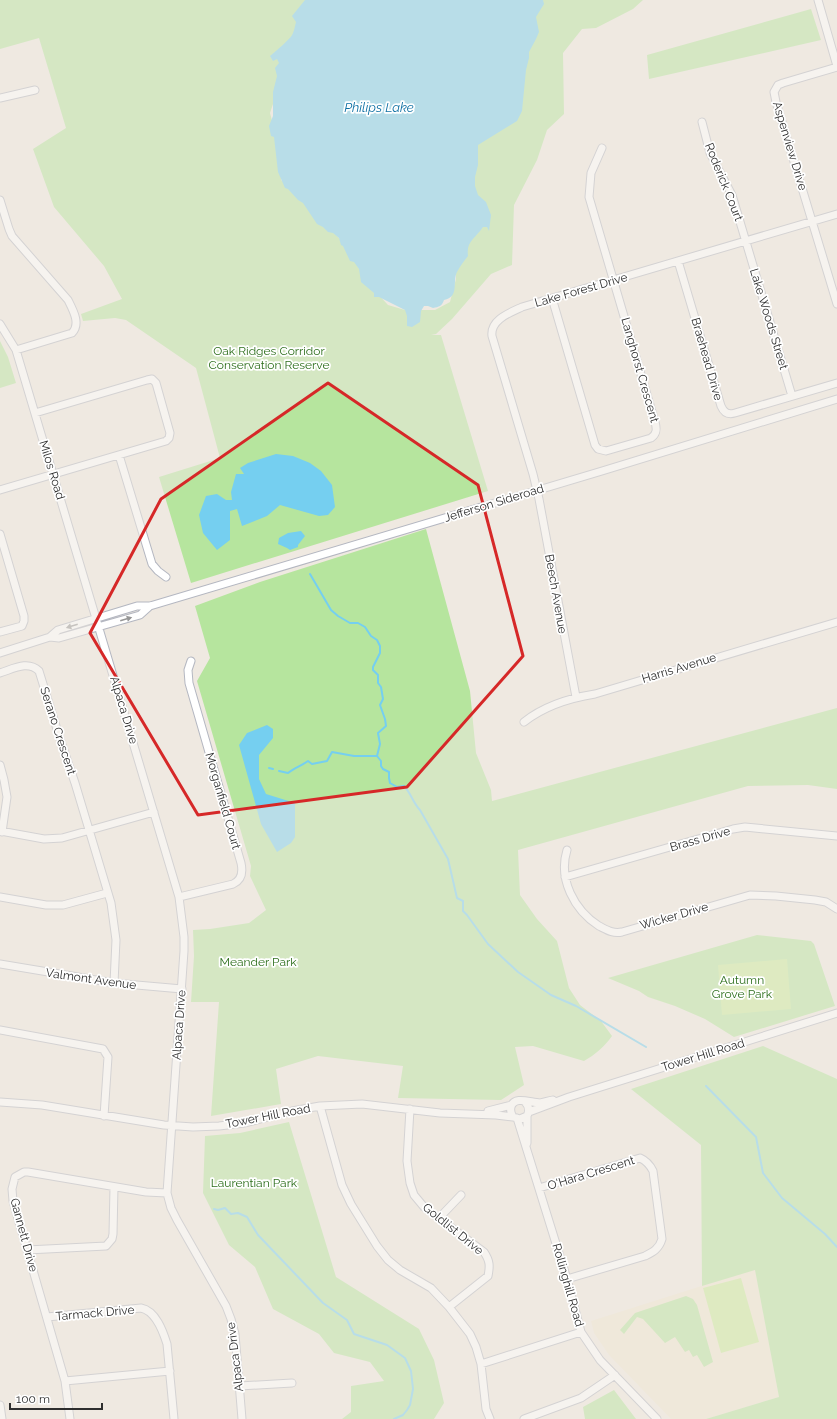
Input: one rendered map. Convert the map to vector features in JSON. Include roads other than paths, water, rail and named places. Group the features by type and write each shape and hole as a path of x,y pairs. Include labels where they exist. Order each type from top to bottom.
{"street":[{"path":"818,0 837,67"},
{"name":"Aspenview Drive","path":"812,221 774,92 778,85 783,83 837,67"},
{"path":"0,98 35,90"},
{"name":"Roderick Court","path":"702,122 710,153 732,194 746,241"},
{"path":"602,148 591,173 589,197 613,280"},
{"path":"0,200 12,236 68,300 72,308 76,324 75,330 72,333 16,350"},
{"name":"Lake Forest Drive","path":"537,490 491,332 494,324 506,315 522,307 837,214"},
{"path":"812,221 837,304"},
{"name":"Lake Woods Street","path":"746,241 792,396"},
{"name":"Braehead Drive","path":"678,261 723,410 726,413 731,414 837,383"},
{"name":"Langhorst Crescent","path":"552,298 595,445 598,449 606,451 651,438 656,432 656,422 613,280"},
{"name":"Milos Road","path":"0,324 16,350 99,627"},
{"path":"0,490 166,441 169,438 170,428 156,383 152,380 146,380 35,413"},
{"name":"Jefferson Sideroad","path":"0,653 50,637 58,630 96,618 136,606 150,606 837,399"},
{"path":"119,455 152,564 166,577"},
{"name":"Beech Avenue","path":"537,490 576,697"},
{"path":"0,534 24,616 22,626 0,632"},
{"path":"0,565 8,562"},
{"name":"Jefferson Sideroad","path":"50,637 59,638 140,615 150,606"},
{"name":"Harris Avenue","path":"524,722 536,713 576,697 595,694 837,622"},
{"name":"Alpaca Drive","path":"99,627 179,897 184,937 182,989 167,1193 171,1208 177,1220 229,1313 235,1334 242,1419"},
{"name":"Morganfield Court","path":"179,897 233,884 238,882 242,873 241,863 189,683 188,670 191,661"},
{"name":"Serano Crescent","path":"0,673 25,665 31,665 39,671 111,903 116,940 114,983"},
{"path":"0,765 7,797 1,832 54,840 154,812"},
{"name":"Brass Drive","path":"566,877 733,829 745,827 837,836"},
{"name":"Wicker Drive","path":"567,850 564,861 567,886 570,893 583,913 590,920 615,933 750,895 815,900 826,902 837,909"},
{"path":"0,897 46,905 63,905 107,894"},
{"name":"Valmont Avenue","path":"0,964 114,983 182,989"},
{"name":"Tower Hill Road","path":"528,1114 569,1097 837,1012"},
{"path":"0,1030 103,1048 108,1057 104,1116"},
{"name":"Tower Hill Road","path":"525,1102 540,1103 569,1097"},
{"path":"519,1100 525,1102 529,1106 528,1114 523,1118 515,1117 511,1112 511,1105 519,1100"},
{"name":"Tower Hill Road","path":"0,1102 42,1105 172,1126 208,1127 233,1125 320,1106 362,1104 440,1114 496,1115 515,1117"},
{"name":"Tower Hill Road","path":"464,1115 496,1110 511,1105"},
{"path":"320,1106 342,1185 351,1204 377,1246 388,1260 400,1270 430,1288 449,1307 470,1334 476,1346 481,1364 486,1409 490,1419"},
{"name":"Goldlist Drive","path":"410,1109 407,1161 410,1183 414,1195 424,1207 484,1252 490,1265 488,1276 449,1307"},
{"name":"Rollinghill Road","path":"527,1151 528,1114"},
{"name":"Rollinghill Road","path":"515,1117 567,1279 581,1332 600,1360 657,1419"},
{"name":"O'Hara Crescent","path":"539,1188 640,1158 650,1164 653,1172 662,1239 660,1245 655,1251 645,1256 567,1279"},
{"name":"Gannett Drive","path":"70,1419 65,1381 12,1196 13,1182 20,1174 28,1172 146,1192 167,1193"},
{"path":"27,1250 106,1246 112,1239 113,1234 114,1187"},
{"path":"439,1218 461,1195"},
{"name":"Tarmack Drive","path":"47,1317 142,1308 147,1310 152,1313 165,1336 169,1352 170,1371"},
{"path":"481,1364 581,1332"},
{"path":"65,1381 170,1371 174,1419"},
{"path":"524,1419 570,1404 615,1375"},
{"path":"240,1386 292,1383"},
{"path":"0,1405 2,1419"}],"water":[{"name":"Philips Lake","path":"305,0 543,0 544,4 536,17 539,32 529,52 522,111 517,121 478,145 478,165 475,177 475,186 478,195 486,202 491,215 489,231 487,227 483,227 470,243 468,247 468,256 457,272 455,288 452,296 444,300 439,307 433,308 424,306 421,311 420,322 412,327 407,326 407,316 405,310 379,297 374,297 374,293 361,282 359,269 354,262 350,261 343,246 341,245 339,238 317,224 303,203 285,188 278,172 274,137 271,136 269,126 273,116 273,92 277,76 275,68 279,63 277,59 273,61 270,56 292,35 296,22 292,16"},
{"path":"276,454 293,456 310,463 321,471 332,485 335,507 328,515 319,516 280,505 267,516 242,526 237,509 230,511 230,540 217,550 203,533 199,515 206,496 217,494 226,500 232,500 231,492 236,474 244,474 240,468 248,463"},
{"path":"301,531 305,536 298,547 290,550 278,544 279,538 288,533"},
{"path":"267,725 273,729 273,738 259,755 259,779 266,794 295,803 295,837 291,843 277,852 261,824 239,745 247,733"}],"waterway":[{"path":"310,574 331,610 350,623 358,623 365,627 371,636 377,640 380,646 380,653 373,670 378,675 378,683 381,687 383,699 380,705 386,726 378,733 380,744 377,756"},
{"path":"279,771 288,773 308,761 312,764 327,761 332,752 354,756 377,756"},
{"path":"377,756 381,761 381,766 383,769 389,772 390,783 397,787 404,786 420,810 448,859 457,898 463,901 463,911 488,944 518,972 551,995 576,1006 646,1047"},
{"path":"269,768 273,769"},
{"path":"706,1086 756,1137 763,1173 782,1198 825,1234 837,1247"},
{"path":"214,1209 218,1210 225,1208 231,1214 238,1213 247,1217 258,1235 323,1303 347,1320 354,1334 387,1345 405,1358 411,1371 413,1389 410,1405 407,1410 403,1415 394,1419"}],"park label":[{"name":"Oak Ridges Corridor Conservation Reserve","path":"269,358"},
{"name":"Meander Park","path":"258,962"},
{"name":"Autumn Grove Park","path":"742,987"},
{"name":"Laurentian Park","path":"254,1183"}]}
